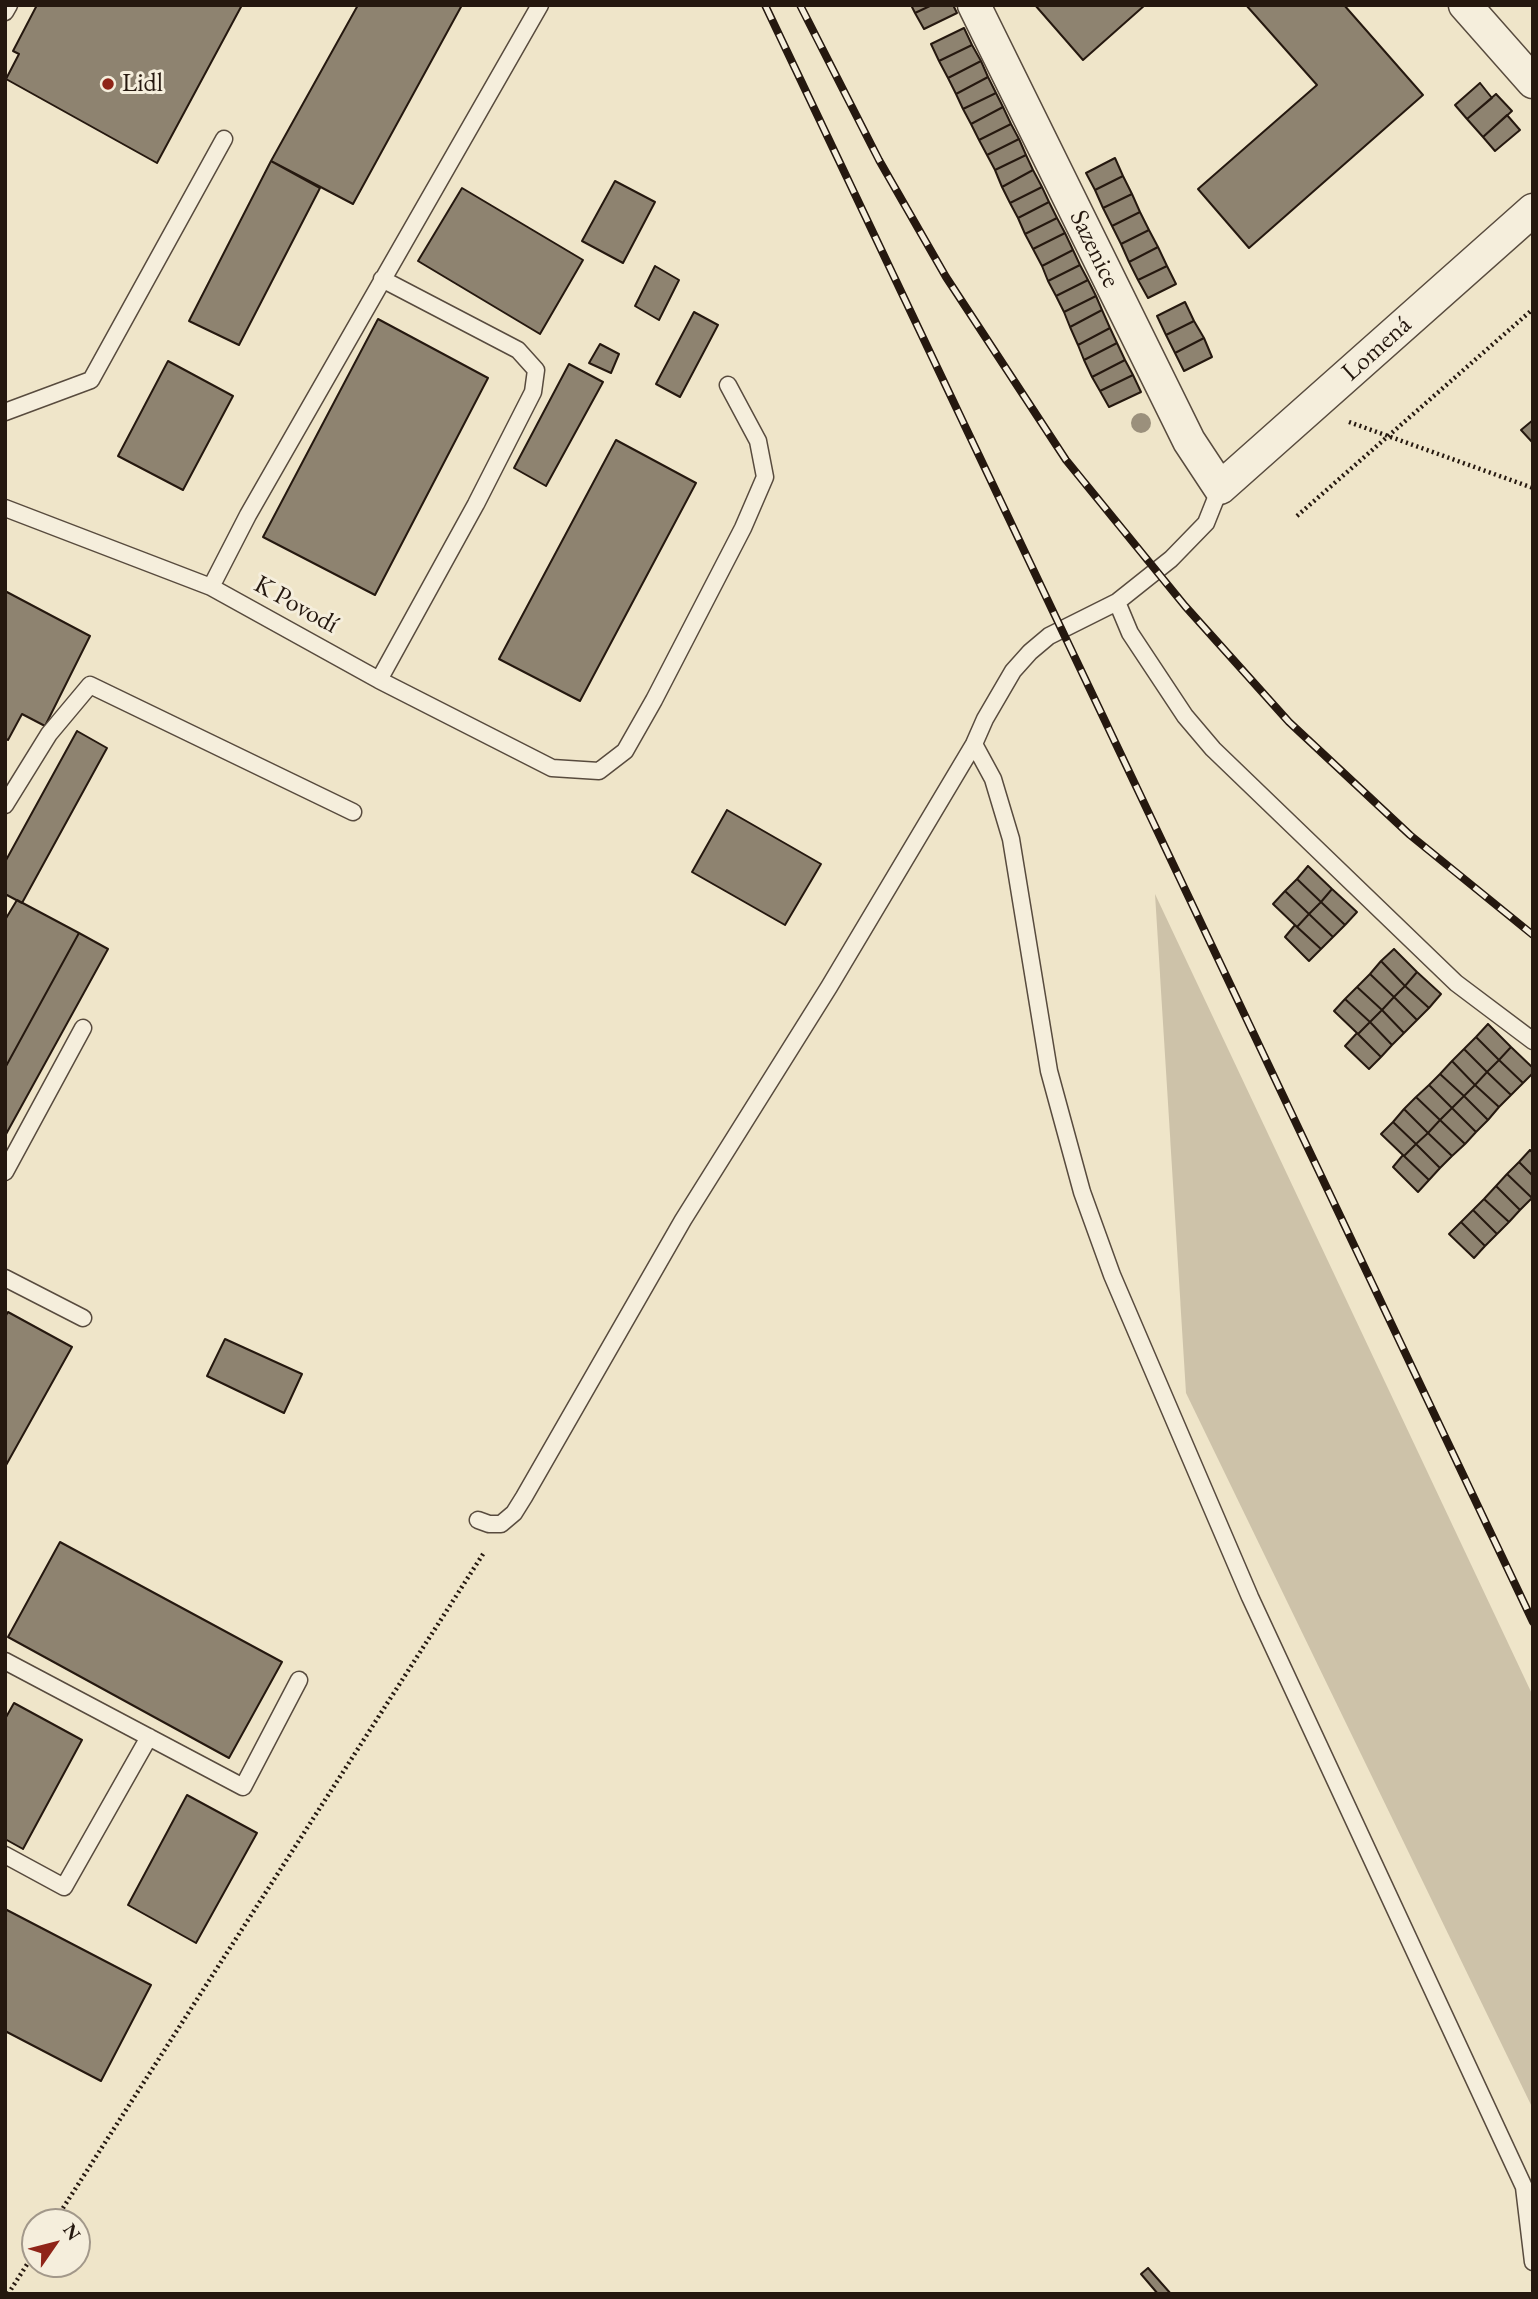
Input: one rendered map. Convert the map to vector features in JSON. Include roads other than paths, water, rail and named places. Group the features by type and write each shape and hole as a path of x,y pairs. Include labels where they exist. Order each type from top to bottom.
{"street":[{"name":"Sazenice","path":"974,5 1189,441 1220,488"},
{"path":"1465,5 1533,82"},
{"name":"Lomená","path":"1220,488 1533,210"}],"lane":[{"path":"5,12 9,5"},
{"path":"211,587 248,515 540,5"},
{"path":"5,412 91,380 224,139"},
{"path":"379,680 476,504 533,392 536,370 518,350 382,279"},
{"name":"K Povodí","path":"5,508 211,587 379,680 552,768 598,771 625,751 654,700 743,528 765,477 758,441 728,385"},
{"path":"478,1520 501,1524 514,1513 683,1220 822,998 974,744 999,694 1021,661 1049,636 1117,603 1188,542 1206,523 1220,488"},
{"path":"1117,603 1129,633 1185,716 1213,749 1456,983 1533,1041"},
{"path":"5,805 49,734 90,685 353,812"},
{"path":"974,744 993,779 1011,839 1049,1071 1082,1192 1112,1275 1250,1597 1524,2187 1533,2262"},
{"path":"5,1172 83,1028"},
{"path":"5,1278 83,1318"},
{"path":"5,1661 243,1787 299,1680"},
{"path":"5,1855 64,1887 149,1737"}],"railway":[{"path":"765,5 1533,1622"},
{"path":"800,5 879,160 946,277 1066,460 1185,606 1289,722 1410,835 1533,935"}],"place":[{"name":"Lidl","path":"108,84"}]}
